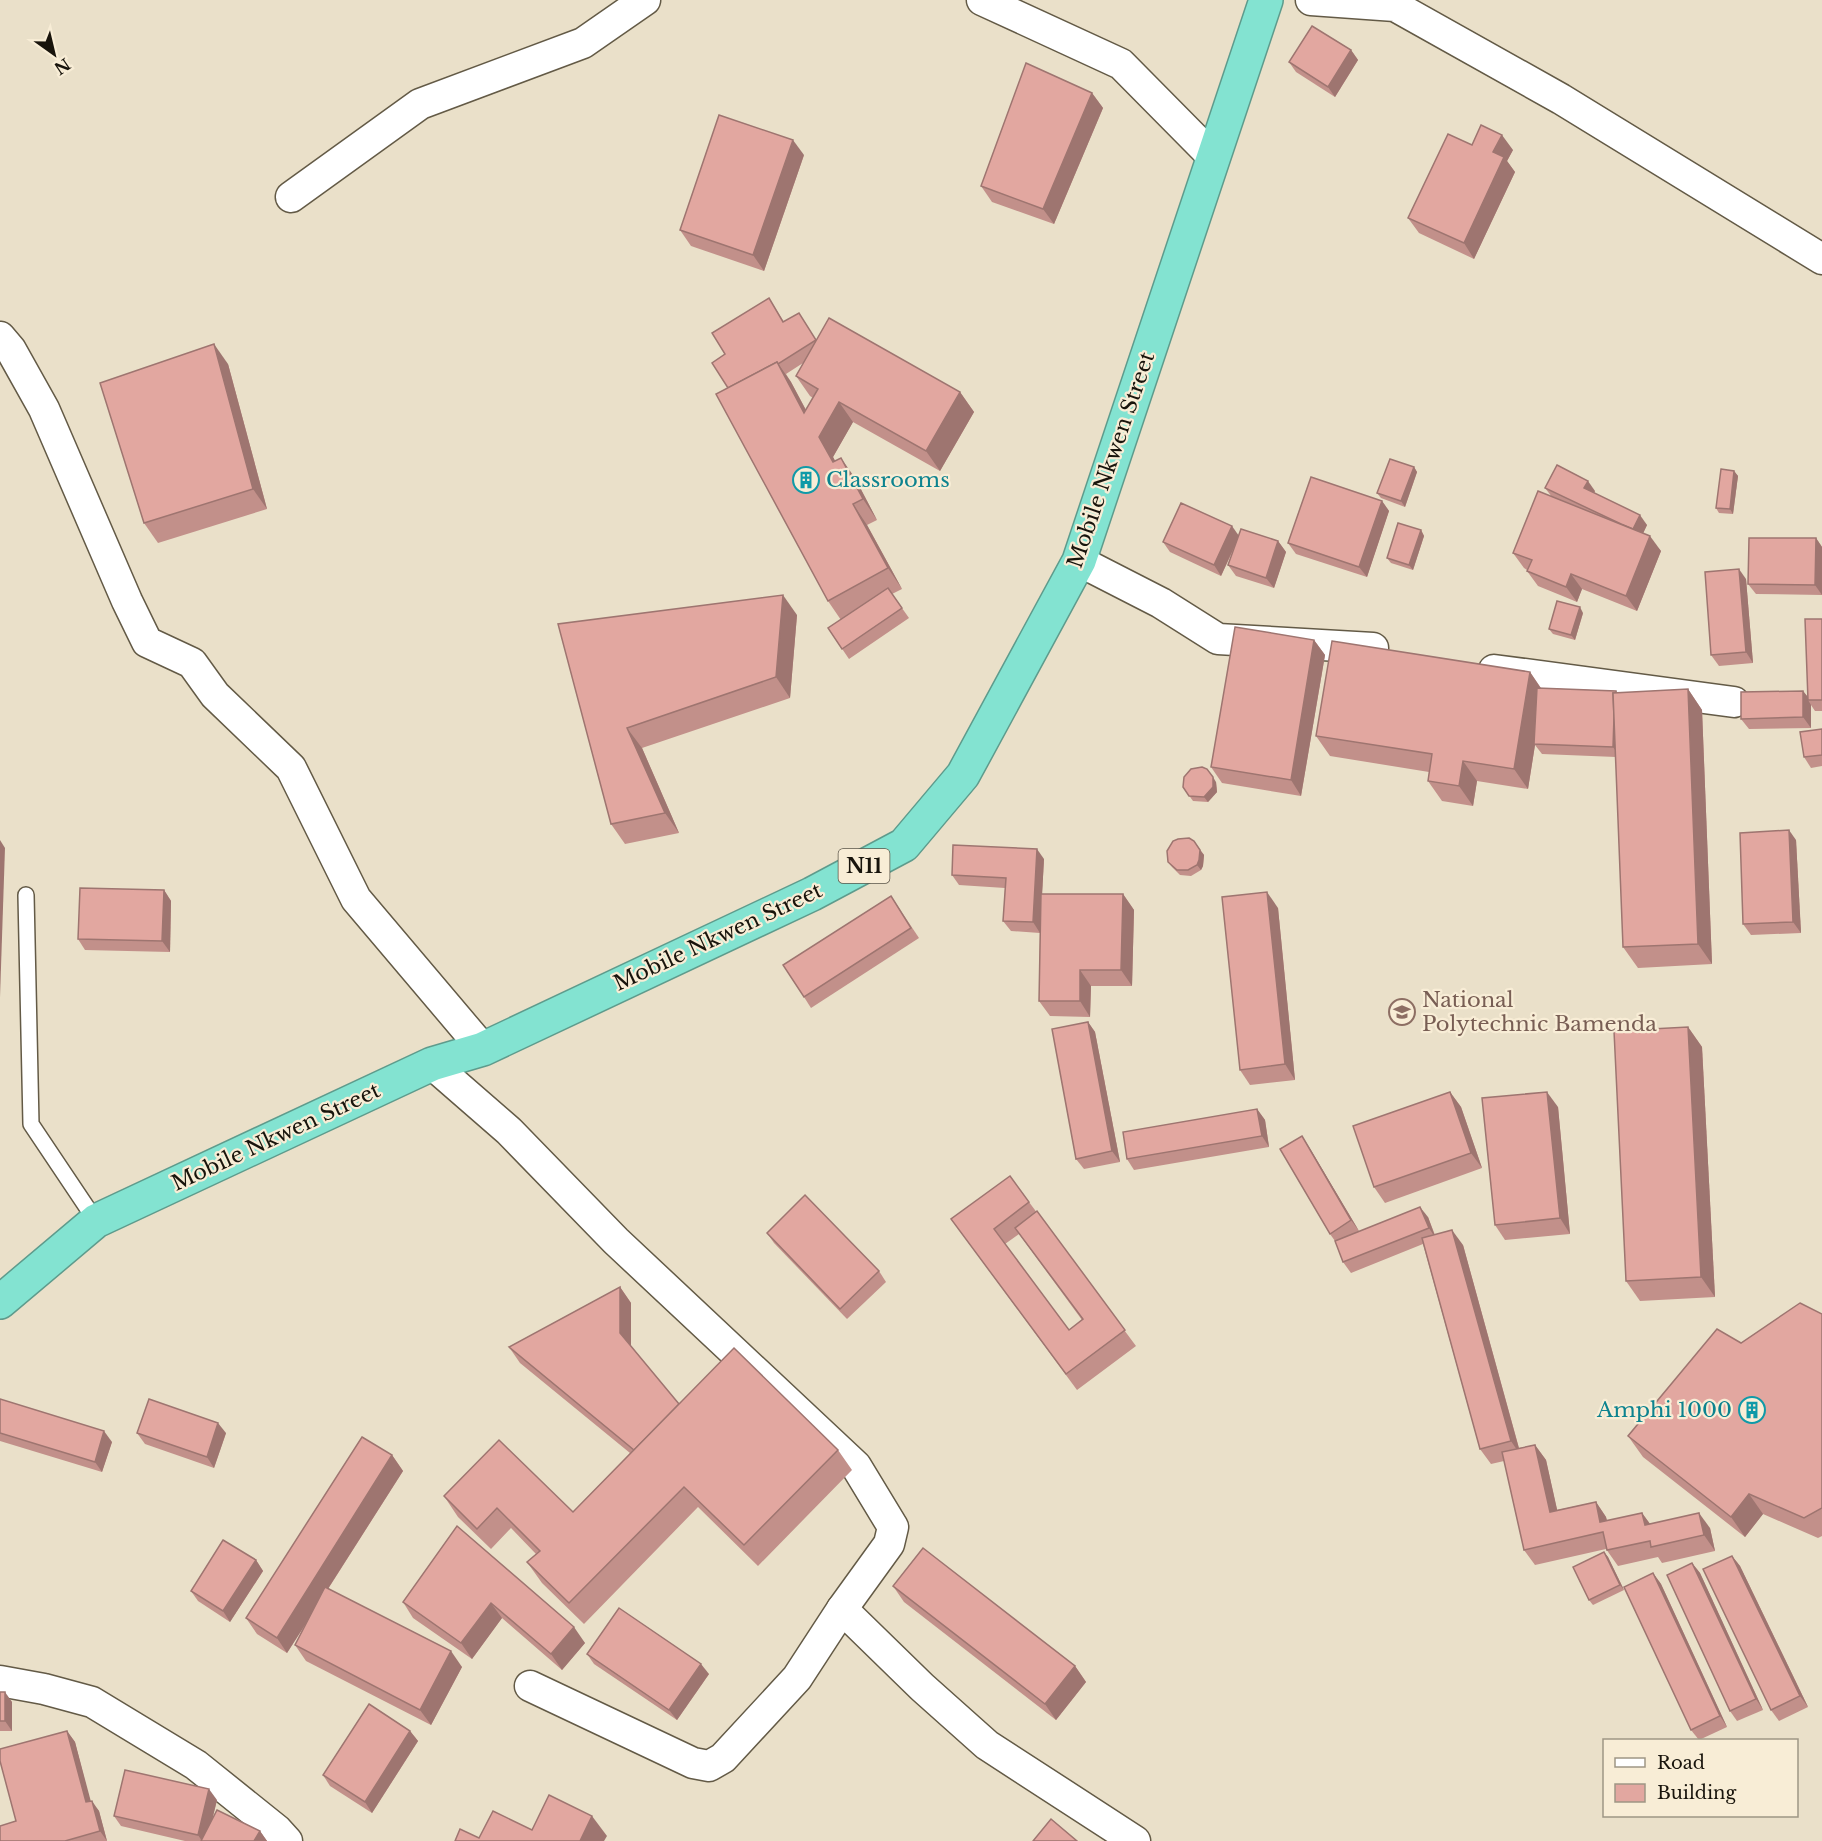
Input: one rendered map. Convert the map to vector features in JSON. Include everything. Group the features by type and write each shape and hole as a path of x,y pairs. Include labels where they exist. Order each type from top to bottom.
{"highway":[{"name":"Mobile Nkwen Street","path":"0,1302 96,1221 432,1064 483,1049 812,894 904,845 963,775 1079,561 1266,0"}],"street":[{"path":"291,197 420,104 583,43 645,0"},
{"path":"982,0 1121,64 1214,158"},
{"path":"1311,0 1395,6 1560,99 1822,260"},
{"path":"0,337 11,350 44,409 147,642 192,663 215,695 291,768 356,899 483,1049"},
{"path":"1079,561 1161,603 1218,639 1368,647 1402,653"},
{"path":"1470,666 1515,674 1734,702"},
{"path":"432,1064 509,1131 616,1241 856,1466 893,1527 889,1544 842,1609 797,1678 723,1758 709,1766 693,1763 530,1686"},
{"path":"842,1609 922,1687 987,1745 1135,1841"},
{"path":"0,1681 44,1689 92,1702 196,1766 277,1830 287,1841"}],"lane":[{"path":"26,895 31,1124 96,1221"}],"building":[{"path":"1312,26 1351,50 1328,87 1289,62"},
{"path":"1026,63 1092,93 1043,209 981,186"},
{"path":"719,115 793,140 753,255 680,230"},
{"path":"1481,125 1502,135 1493,152 1504,157 1464,243 1408,218 1448,134 1472,145"},
{"path":"769,298 783,322 799,313 816,340 778,364 777,362 728,388 712,363 725,354 712,333"},
{"name":"Classrooms","path":"829,318 960,392 926,451 839,402 819,437 833,462 841,458 863,499 853,504 888,568 828,601 716,394 777,362 804,413 818,389 796,376"},
{"path":"214,344 253,489 144,523 100,383"},
{"path":"1390,459 1414,467 1401,501 1377,493"},
{"path":"1557,465 1588,481 1584,488 1640,515 1633,529 1545,488"},
{"path":"1721,469 1734,471 1730,509 1716,508"},
{"path":"1311,477 1382,501 1359,567 1288,543"},
{"path":"1538,491 1650,536 1626,596 1571,574 1566,587 1527,571 1532,560 1513,553"},
{"path":"1181,503 1232,526 1214,565 1163,542"},
{"path":"1398,523 1421,530 1409,565 1387,558"},
{"path":"1241,529 1278,541 1266,578 1228,565"},
{"path":"1749,538 1816,538 1815,585 1748,584"},
{"path":"1739,569 1746,652 1711,655 1705,572"},
{"path":"888,588 902,608 842,649 828,628"},
{"path":"783,595 776,677 627,728 665,813 611,824 558,624"},
{"path":"1557,601 1580,607 1571,635 1549,629"},
{"path":"1805,619 1822,619 1822,700 1808,700"},
{"path":"1235,627 1314,640 1291,780 1211,767"},
{"path":"1332,641 1530,672 1514,769 1463,761 1459,786 1428,781 1432,754 1316,736"},
{"path":"1537,688 1616,691 1613,693 1613,747 1534,744"},
{"path":"1688,689 1698,944 1623,947 1613,693"},
{"path":"1803,691 1803,717 1741,719 1741,692"},
{"path":"1822,729 1822,755 1804,757 1800,732"},
{"path":"1202,767 1207,769 1213,777 1213,787 1204,797 1189,796 1183,787 1184,777 1191,769"},
{"path":"1789,830 1793,922 1743,924 1740,833"},
{"path":"1189,838 1200,850 1199,860 1197,865 1188,870 1177,870 1168,862 1167,851 1173,841"},
{"path":"953,845 1037,849 1033,922 1003,921 1006,878 952,875"},
{"path":"80,888 164,890 162,941 78,939"},
{"path":"1267,892 1285,1064 1240,1070 1222,897"},
{"path":"1041,894 1123,894 1121,970 1080,970 1080,1001 1039,1001"},
{"path":"891,896 911,928 804,997 783,965"},
{"path":"1088,1022 1112,1151 1076,1159 1052,1029"},
{"path":"1688,1027 1701,1277 1626,1281 1614,1031"},
{"path":"1450,1092 1471,1153 1374,1187 1353,1126"},
{"path":"1547,1092 1560,1218 1495,1225 1482,1098"},
{"path":"1257,1109 1262,1136 1127,1159 1123,1132"},
{"path":"1302,1136 1351,1220 1330,1234 1280,1149"},
{"path":"1010,1176 1029,1202 994,1229 1069,1330 1083,1319 1015,1228 1037,1211 1125,1330 1066,1374 951,1219"},
{"path":"805,1195 879,1271 840,1309 767,1233"},
{"path":"1420,1207 1429,1228 1343,1262 1335,1241"},
{"path":"1452,1230 1511,1441 1480,1449 1422,1238"},
{"path":"620,1287 620,1333 679,1404 634,1450 509,1347"},
{"name":"Amphi 1000","path":"1800,1303 1822,1314 1822,1508 1804,1518 1749,1494 1731,1517 1628,1436 1717,1329 1741,1343"},
{"path":"734,1348 838,1450 744,1545 684,1487 569,1603 527,1562 540,1551 497,1508 477,1529 444,1496 499,1440 573,1512"},
{"path":"0,1399 104,1431 95,1462 0,1433"},
{"path":"149,1399 218,1423 207,1457 137,1433"},
{"path":"362,1437 392,1455 277,1638 246,1618"},
{"path":"1535,1445 1550,1512 1596,1502 1600,1522 1642,1513 1645,1525 1699,1513 1704,1535 1651,1547 1650,1541 1607,1550 1603,1532 1524,1550 1502,1452"},
{"path":"457,1526 574,1627 551,1654 491,1603 461,1643 403,1602"},
{"path":"223,1540 256,1560 223,1611 191,1591"},
{"path":"923,1548 1075,1666 1045,1704 893,1586"},
{"path":"1604,1552 1620,1585 1589,1600 1573,1567"},
{"path":"1732,1556 1800,1696 1771,1710 1703,1569"},
{"path":"1692,1563 1756,1699 1730,1711 1667,1575"},
{"path":"1653,1573 1720,1716 1691,1730 1624,1587"},
{"path":"325,1587 451,1651 420,1710 295,1645"},
{"path":"619,1608 701,1664 669,1710 587,1654"},
{"path":"0,1692 5,1692 5,1721 0,1721"},
{"path":"369,1704 410,1731 365,1802 323,1775"},
{"path":"67,1731 86,1802 92,1801 100,1831 65,1841 0,1841 0,1826 16,1821 0,1761 0,1749"},
{"path":"125,1770 209,1789 198,1835 114,1816"},
{"path":"549,1795 592,1816 580,1841 455,1841 460,1829 479,1838 493,1811 532,1830"},
{"path":"217,1810 260,1831 254,1841 201,1841"},
{"path":"1051,1819 1077,1841 1033,1841"}],"place":[{"name":"Classrooms","path":"806,480"},
{"name":"National Polytechnic Bamenda","path":"1402,1012"},
{"name":"Amphi 1000","path":"1752,1410"}]}
